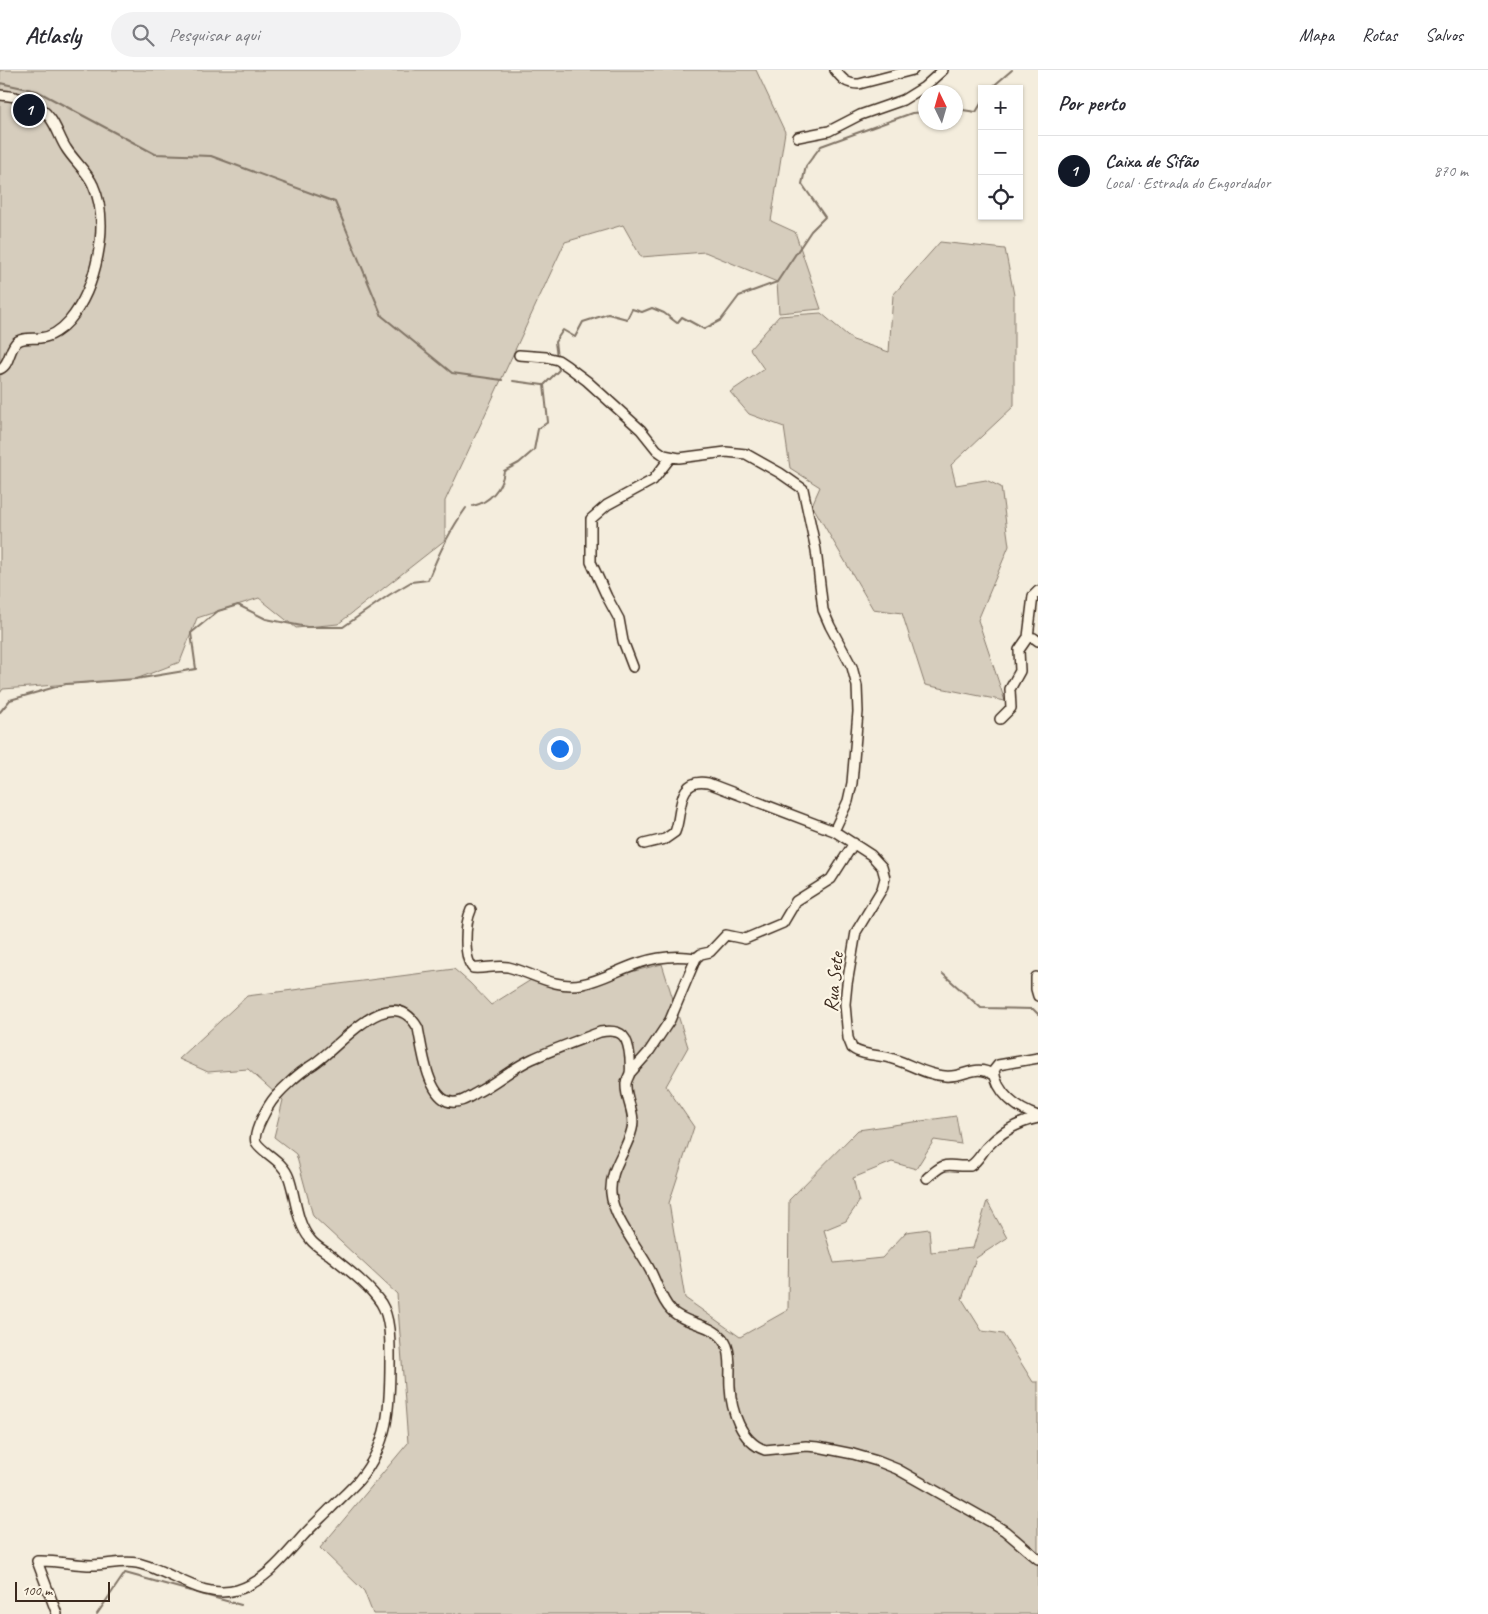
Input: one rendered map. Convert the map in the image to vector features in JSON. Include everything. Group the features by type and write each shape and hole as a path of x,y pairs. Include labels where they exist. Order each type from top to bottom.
{"street":[{"path":"835,70 844,81 851,84 859,84 907,71"},
{"path":"798,137 829,131 860,115 903,100 924,87 943,70"},
{"path":"0,95 22,99 40,108 50,117 67,149 91,180 100,208 101,229 97,263 73,316 62,327 47,336 18,341 13,347 6,363 0,369"},
{"path":"520,355 546,357 558,360 567,366 587,381 641,430 660,453 671,457 697,457 726,452 746,454 791,480 804,492 816,550 823,610 852,667 857,686 858,712 852,783 848,801 834,831"},
{"path":"633,666 623,641 619,619 591,562 591,519 607,505 653,480 671,457"},
{"path":"1000,720 1011,708 1010,689 1020,671 1020,650 1028,637 1034,596 1038,592"},
{"path":"1028,637 1038,641"},
{"name":"Rua Sete","path":"644,844 665,839 675,832 683,794 688,788 700,782 708,783 834,831 854,844 879,862 885,878 882,889 860,923 855,937 845,1004 848,1038 852,1048 862,1053 888,1057 939,1075 952,1076 983,1069 994,1075"},
{"path":"854,844 831,879 796,901 783,923 745,939 726,935 710,952 701,954 696,958 670,1020 648,1053 631,1072 626,1084 633,1123 625,1149 612,1176 612,1202 670,1309 677,1316 712,1330 723,1339 730,1358 730,1388 733,1405 740,1427 748,1439 765,1450 806,1446 818,1447 853,1454 897,1469 1005,1531 1038,1559"},
{"path":"471,910 466,928 467,956 472,967 476,968 502,966 552,983 581,984 640,962 683,956 696,958"},
{"path":"1036,977 1038,996"},
{"path":"57,1614 38,1561 52,1560 94,1565 130,1562 149,1567 198,1588 218,1591 238,1590 256,1581 271,1570 357,1482 376,1455 386,1425 390,1388 390,1346 387,1319 382,1306 373,1293 311,1240 303,1228 290,1179 286,1171 276,1159 257,1144 255,1138 256,1130 273,1100 304,1070 317,1063 367,1020 378,1014 397,1010 411,1018 418,1028 432,1085 439,1095 448,1101 459,1102 532,1059 600,1032 610,1030 618,1032 628,1041 631,1072"},
{"path":"1038,1058 998,1065 994,1070 997,1083 1006,1097 1016,1106 1038,1117"},
{"path":"927,1178 940,1166 970,1166 991,1143 1004,1133 1038,1117"}],"shaded area":[{"path":"0,70 756,70 785,132 771,221 795,232 821,309 779,313 777,282 705,252 641,257 623,225 565,242 445,501 445,540 338,624 296,628 259,598 197,618 180,662 136,679 3,689 0,693"},
{"path":"940,242 1005,249 1014,295 1014,406 951,465 956,485 986,480 1001,487 1009,546 978,620 1005,701 925,685 902,613 873,609 812,505 820,487 790,468 784,427 749,414 730,392 764,369 750,349 779,316 821,313 853,340 889,352 893,295"},
{"path":"662,964 688,1047 666,1086 694,1127 669,1203 685,1298 740,1337 788,1310 789,1200 858,1130 956,1116 961,1144 934,1140 916,1169 892,1162 853,1178 859,1202 846,1221 824,1230 834,1263 882,1258 906,1232 929,1229 931,1252 973,1248 987,1201 1007,1238 976,1258 962,1299 982,1331 1003,1334 1033,1382 1038,1382 1038,1614 373,1614 364,1591 320,1548 408,1443 397,1294 313,1216 296,1154 274,1137 283,1100 248,1069 208,1072 179,1059 247,996 454,969 491,1005 534,978 564,989"}],"waterway":[{"path":"995,85 1012,70"},
{"path":"0,83 37,91 155,154 211,156 335,202 382,316 452,373 502,380"},
{"path":"963,110 976,112 978,109"},
{"path":"557,357 555,342 563,330 575,337 583,322 608,314 627,319 632,309 642,312 652,308 664,313 677,323 682,317 704,329 721,320 739,296 777,282 811,231 825,217 802,184 806,166 821,146 912,113 918,113"},
{"path":"473,506 490,498 501,483 504,471 519,463 534,450 538,429 548,422 544,385 559,370 558,365"},
{"path":"513,381 543,385"},
{"path":"0,712 10,700 66,684 136,679 196,669 191,633 218,611 238,605 266,619 307,627 343,627 411,582 428,580 445,543 466,508"},
{"path":"943,974 981,1008 1033,1009 1038,1014"},
{"path":"97,1614 125,1573 241,1605"}],"place":[{"name":"Caixa de Sifão","path":"29,110"}]}
